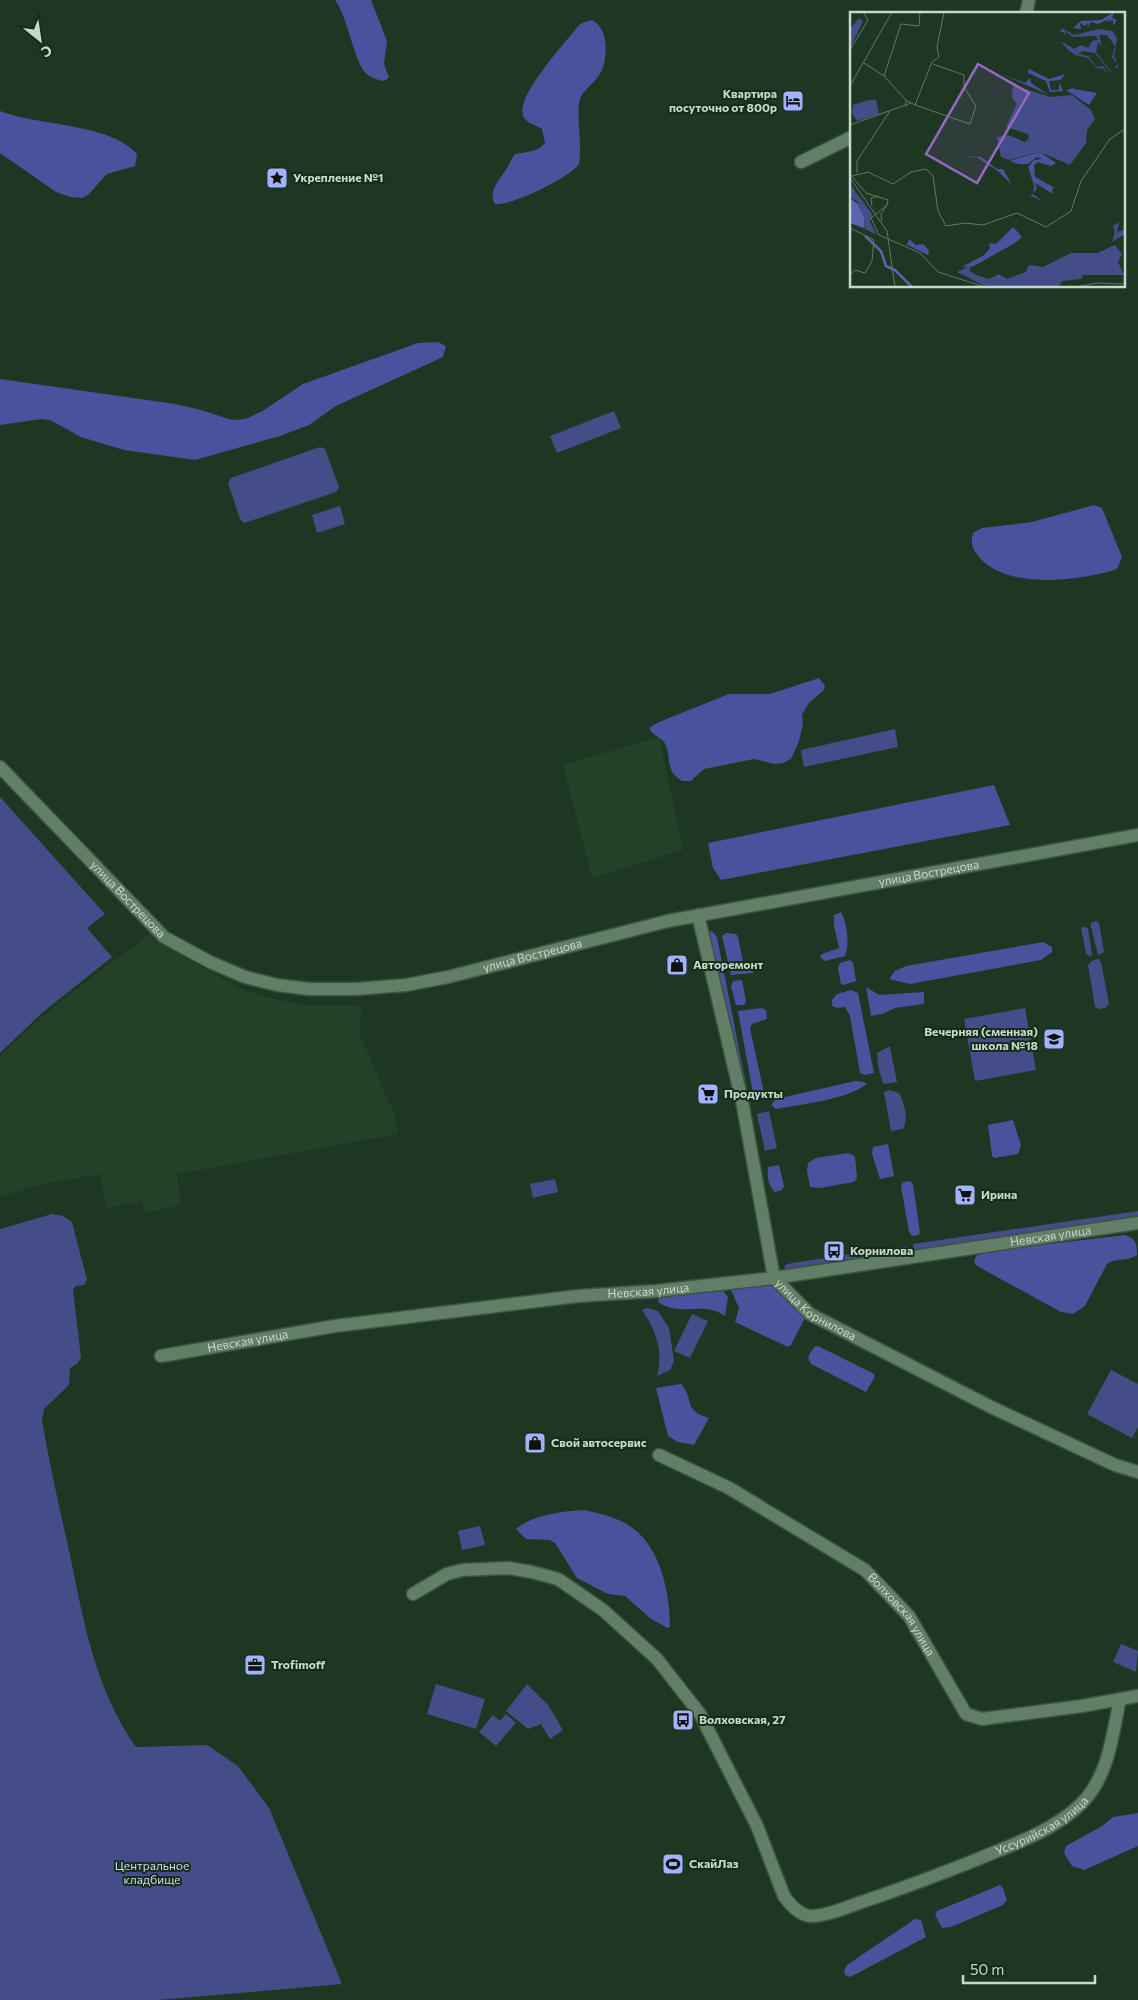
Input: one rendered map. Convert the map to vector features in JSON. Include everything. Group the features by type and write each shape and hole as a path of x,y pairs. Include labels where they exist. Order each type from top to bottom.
{"street":[{"path":"800,162 850,139"},
{"name":"улица Вострецова","path":"0,767 164,937 236,974 276,985 309,989 356,989 406,985 448,977 607,935 698,915 1138,835"},
{"name":"улица Корнилова","path":"698,915 742,1101 774,1278 810,1314 991,1407 1115,1465 1138,1472"},
{"name":"Невская улица","path":"161,1356 336,1326 578,1296 656,1291 774,1278 1138,1224"},
{"name":"Волховская улица","path":"659,1455 729,1488 865,1570 909,1616 966,1714 982,1719 1138,1696"},
{"name":"Уссурийская улица","path":"413,1594 447,1574 462,1570 508,1568 558,1579 603,1610 657,1659 700,1714 757,1826 779,1884 790,1904 805,1915 814,1916 895,1891 1012,1845 1067,1816 1098,1784 1105,1767 1120,1699"}],"shaded area":[{"path":"335,0 371,0 387,41 384,64 389,78 383,81 371,77 363,70 340,8"},
{"path":"591,20 597,23 604,35 606,51 601,72 580,98 579,164 564,176 540,190 514,201 495,204 493,199 494,189 515,154 535,150 545,143 542,129 529,122 523,116 523,107 527,95 544,68 580,24"},
{"path":"0,111 110,136 125,144 137,154 135,166 107,174 88,195 82,198 70,197 56,192 0,153"},
{"path":"438,342 446,346 443,357 336,406 309,425 280,436 195,460 124,450 81,437 50,420 41,419 0,425 0,379 175,404 232,420 245,419 261,412 303,384 418,343"},
{"path":"1094,505 1102,508 1122,557 1117,569 1084,577 1045,580 1026,579 1008,575 992,568 980,558 973,547 973,533 982,528 1032,522"},
{"path":"819,678 825,686 824,690 808,704 802,715 803,724 799,741 791,759 783,763 775,764 754,759 704,769 691,781 682,781 676,777 670,768 667,747 664,742 649,728 659,722 729,694 770,694"},
{"path":"659,737 683,850 592,878 563,765"},
{"path":"994,785 1010,825 721,880 713,868 708,843"},
{"path":"841,912 847,934 847,951 845,956 825,961 820,957 822,954 839,948 834,926 834,915"},
{"path":"712,931 717,937 748,1095 746,1096 708,932"},
{"path":"726,933 736,934 744,967 754,967 753,973 731,975 722,936"},
{"path":"149,935 157,942 241,989 269,998 305,1005 361,1006 360,1035 395,1116 398,1134 177,1174 181,1205 145,1213 142,1201 107,1208 100,1174 43,1184 0,1197 0,1057 22,1034 76,989"},
{"path":"1043,942 1052,947 1052,952 1041,960 910,984 889,979 895,971 906,966"},
{"path":"850,960 853,963 856,981 844,985 841,984 838,968 840,963"},
{"path":"742,980 746,1001 744,1005 736,1005 731,987 733,981"},
{"path":"866,987 879,995 924,992 924,1004 895,1008 882,1014 871,1016"},
{"path":"851,990 858,993 874,1073 865,1075 860,1073 850,1016 845,1007 837,1008 832,1006 832,1000 837,994"},
{"path":"762,1008 766,1010 767,1019 752,1024 750,1028 764,1093 756,1096 753,1093 738,1011"},
{"path":"855,1081 867,1084 848,1094 823,1101 776,1109 771,1105 776,1099"},
{"path":"1013,1120 1021,1145 1018,1154 995,1158 992,1156 988,1125"},
{"path":"888,1144 894,1176 880,1179 872,1154 873,1147"},
{"path":"848,1153 855,1156 857,1178 854,1182 820,1188 810,1187 807,1171 808,1163 816,1158"},
{"path":"779,1165 784,1186 782,1190 775,1192 768,1181 768,1167"},
{"path":"910,1181 913,1184 920,1232 919,1235 912,1236 909,1232 901,1186 903,1182"},
{"path":"1125,1235 1132,1238 1135,1242 1137,1255 1107,1264 1085,1306 1073,1314 1061,1312 977,1266 974,1262 976,1256 983,1252"},
{"path":"772,1281 785,1298 806,1316 791,1345 788,1347 735,1322 739,1308 731,1290 736,1284"},
{"path":"720,1287 728,1297 725,1316 717,1311 708,1309 675,1309 658,1302 659,1295"},
{"path":"818,1346 874,1374 875,1376 866,1392 811,1364 808,1357 814,1347"},
{"path":"681,1384 688,1395 692,1408 700,1415 709,1418 694,1445 678,1442 668,1436 656,1388"},
{"path":"584,1510 609,1516 626,1524 650,1546 657,1559 666,1586 670,1627 668,1628 651,1619 625,1596 608,1594 577,1578 555,1543 549,1540 526,1539 516,1529 539,1517"},
{"path":"1138,1813 1138,1846 1084,1870 1072,1866 1064,1853 1066,1846 1102,1826 1113,1817"},
{"path":"1000,1885 1007,1900 1003,1905 951,1927 942,1928 935,1915 937,1911"},
{"path":"915,1919 921,1920 926,1937 850,1977 845,1975 844,1970 847,1965"}],"green space":[{"path":"614,411 621,428 557,453 550,436"},
{"path":"320,447 325,449 339,487 336,492 244,523 240,519 228,483 231,478"},
{"path":"340,506 345,524 317,533 312,515"},
{"path":"895,729 898,747 804,767 801,750"},
{"path":"0,797 105,914 87,928 112,957 43,1012 0,1053"},
{"path":"1096,921 1099,923 1104,952 1098,955 1091,927 1091,923"},
{"path":"1081,928 1088,928 1092,955 1090,957 1086,953"},
{"path":"1098,959 1101,962 1109,1004 1105,1008 1099,1009 1095,1007 1088,965 1093,960"},
{"path":"1025,1008 1036,1070 975,1081 964,1019"},
{"path":"890,1047 897,1082 883,1084 877,1053"},
{"path":"890,1090 899,1093 903,1101 906,1121 903,1129 891,1131 884,1092"},
{"path":"769,1111 777,1148 765,1151 757,1114"},
{"path":"555,1179 558,1192 533,1198 530,1184"},
{"path":"1138,1211 1138,1223 913,1253 913,1244"},
{"name":"Центральное кладбище","path":"52,1214 63,1216 72,1222 87,1280 84,1285 76,1286 73,1289 81,1358 77,1364 70,1368 69,1385 44,1409 42,1421 80,1606 101,1679 110,1702 136,1747 207,1745 238,1766 269,1808 342,1984 158,2000 0,2000 0,1229"},
{"path":"906,1246 911,1253 789,1273 784,1270 785,1265 792,1263"},
{"path":"647,1308 658,1311 669,1328 674,1361 670,1370 657,1376 660,1359 659,1350 655,1334 642,1310"},
{"path":"692,1314 708,1321 690,1358 674,1351"},
{"path":"1111,1370 1138,1384 1138,1427 1132,1438 1087,1414"},
{"path":"480,1526 485,1545 462,1550 458,1531"},
{"path":"1121,1644 1138,1651 1136,1672 1113,1662"},
{"path":"436,1684 485,1699 476,1729 427,1714"},
{"path":"527,1684 548,1705 563,1730 550,1739 541,1724 528,1729 506,1711"},
{"path":"506,1714 516,1723 496,1746 479,1732 493,1715 500,1721"}],"place":[{"name":"Квартира посуточно от 800р","path":"793,101"},
{"name":"Укрепление №1","path":"277,178"},
{"name":"Авторемонт","path":"677,965"},
{"name":"Вечерняя (сменная) школа №18","path":"1054,1039"},
{"name":"Продукты","path":"708,1094"},
{"name":"Ирина","path":"965,1195"},
{"name":"Корнилова","path":"834,1251"},
{"name":"Свой автосервис","path":"535,1443"},
{"name":"Trofimoff","path":"255,1665"},
{"name":"Волховская, 27","path":"683,1720"},
{"name":"СкайЛаз","path":"673,1864"}]}
